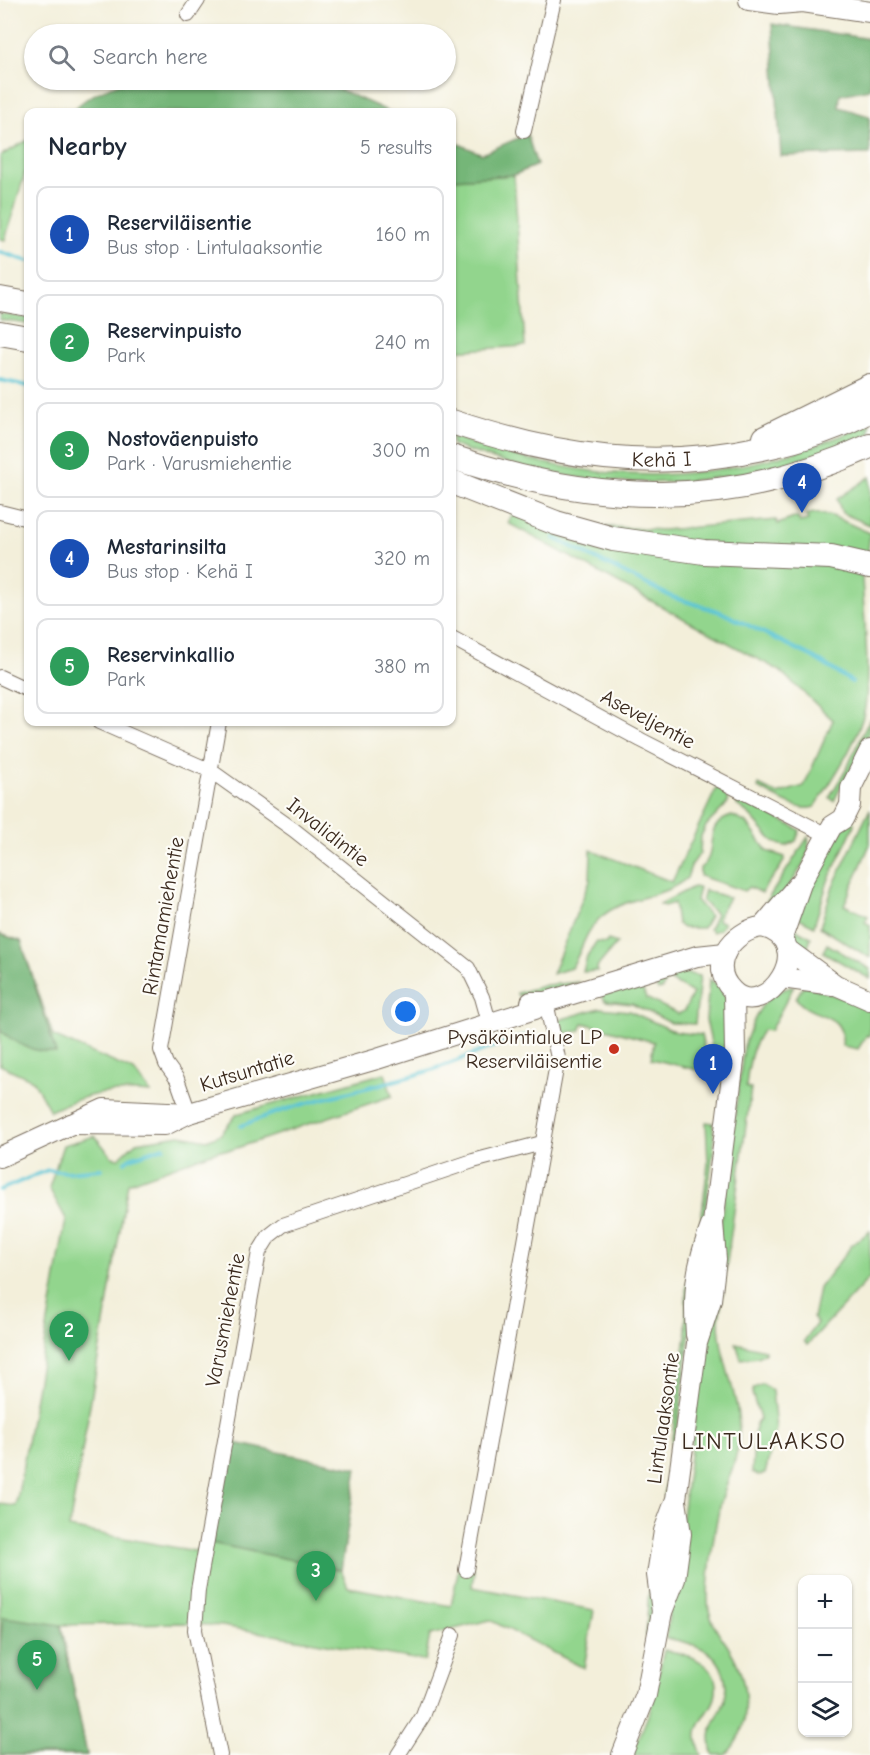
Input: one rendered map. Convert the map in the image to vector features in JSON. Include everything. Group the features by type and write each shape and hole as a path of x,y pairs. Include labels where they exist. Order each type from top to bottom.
{"highway":[{"path":"0,299 24,303"},
{"path":"0,333 24,337"},
{"path":"737,454 870,386"},
{"name":"Kehä I","path":"456,423 502,438 600,459 687,460 737,454 815,435 870,410"},
{"name":"Kehä I","path":"456,458 546,485 597,493 659,495 712,492 758,483 808,471 870,446"},
{"path":"456,484 516,508 585,531 657,546 704,552 831,558 862,564"}],"street":[{"path":"188,15 198,0"},
{"path":"524,131 554,0"},
{"path":"749,0 779,4 803,2 870,12"},
{"path":"779,4 801,13 870,21"},
{"path":"0,512 24,518"},
{"name":"Aseveljentie","path":"456,640 641,740 829,830"},
{"path":"0,677 24,688"},
{"name":"Invalidintie","path":"108,726 211,771 294,830 468,968 482,997 488,1018"},
{"name":"Rintamamiehentie","path":"189,1113 177,1079 166,1064 161,1050 218,726"},
{"path":"802,880 785,943 782,978 771,990 759,997 745,998 729,985 722,965 725,952 741,933 762,927 802,880 829,830 843,819 850,806 851,788 870,750"},
{"path":"762,927 836,984 870,1000"},
{"name":"Kutsuntatie","path":"0,1157 71,1124 165,1125 189,1113 318,1074 373,1049 488,1018 534,1002 544,1002 697,956 725,952"},
{"name":"Kutsuntatie","path":"671,965 700,969 729,985"},
{"path":"782,978 836,984"},
{"name":"Lintulaaksontie","path":"622,1755 646,1695 662,1612 675,1579 681,1534 676,1499 697,1343 711,1300 717,1259 712,1223 735,1053 729,985"},
{"name":"Lintulaaksontie","path":"735,1053 759,997"},
{"path":"466,1570 558,1058 544,1002"},
{"name":"Varusmiehentie","path":"220,1755 195,1630 198,1590 247,1305 256,1263 263,1244 284,1225 473,1161 534,1143 543,1143"},
{"path":"398,1755 423,1716 453,1635"}],"green space":[{"path":"772,24 870,39 870,89 840,95 839,107 869,116 870,154 781,156"},
{"path":"104,90 340,90 381,108 75,108"},
{"path":"527,134 537,165 514,175 456,179 456,143 482,154"},
{"path":"24,142 24,176 5,240 0,239 0,156"},
{"path":"514,175 525,346 456,351 456,179"},
{"path":"0,314 24,317 24,323 0,320"},
{"path":"870,424 870,434 817,454 765,469 714,478 662,482 611,481 559,475 456,446 456,437 507,454 560,466 612,473 662,475 713,470 763,461 816,445"},
{"path":"870,477 870,525 842,513 837,499"},
{"path":"814,513 832,516 870,533 868,551 848,555 706,547 595,526 663,530 776,520 778,524 797,517 800,522 808,520 806,515"},
{"path":"512,515 849,568 862,577 867,660 865,708 851,747 815,807 801,808 758,788 759,785 777,794 804,786 833,720 780,671 508,523"},
{"path":"870,718 869,730 862,751 834,801 830,798 831,794 846,770"},
{"path":"717,787 726,793 728,803 706,826 701,836 700,853 691,866 687,878 666,890 609,911 594,924 586,936 571,968 552,974 590,880 591,850 672,882"},
{"path":"736,797 800,830 796,841 786,846 773,841 750,815 737,805"},
{"path":"870,809 870,844 844,905 868,916 865,922 870,925 870,958 820,927 833,886"},
{"path":"732,816 747,823 767,851 785,857 762,893 749,887 744,891 700,876 700,868 709,855 716,826 722,820"},
{"path":"849,819 854,823 853,828 828,881 814,926 795,916 832,845"},
{"path":"808,837 807,855 798,873 774,906 766,902"},
{"path":"693,887 699,888 696,900 710,916 703,928 683,928 677,923 674,903 664,906 660,904"},
{"path":"705,890 729,898 718,920 724,923 720,929 713,932 709,929 716,914 702,901"},
{"path":"792,927 811,937 804,959 792,945"},
{"path":"0,934 21,941 53,1036 134,1071 151,1093 99,1094 76,1100 50,1111 33,1080 0,1065"},
{"path":"0,934 21,941 56,1053 26,1047 0,1030"},
{"path":"608,940 617,943 597,967 597,971 583,972 587,956 596,942 606,943"},
{"path":"827,944 870,969 870,979 823,952"},
{"path":"679,972 700,976 695,1024 671,1023 632,1004 605,1001 601,993 636,983 640,984 646,998 678,1014 684,1011 693,993 667,979 662,989 658,990 653,982 655,977"},
{"path":"709,979 725,995 728,1005 728,1028 721,1062 715,1061 706,1020"},
{"path":"580,982 560,989 518,996 517,993 546,985"},
{"path":"804,985 870,1007 870,1036 867,1035 858,1049 842,1046 842,1034 833,1020 810,1010 796,998"},
{"path":"794,986 770,1031 763,1030 759,1035 749,1065 746,1087 751,1089 719,1320 722,1350 737,1407 739,1436 737,1454 716,1525 709,1572 708,1600 712,1621 736,1662 746,1704 741,1732 734,1744 725,1755 714,1755 710,1736 726,1694 722,1670 711,1654 704,1649 666,1638 744,1046 760,1008 773,995"},
{"path":"600,1008 629,1011 676,1032 701,1035 706,1056 703,1057 702,1071 651,1059 654,1042 583,1023 580,1031 558,1034 555,1021"},
{"path":"385,1073 392,1096 231,1150 220,1150 128,1183 69,1528 194,1551 211,1543 341,1570 348,1587 451,1606 459,1567 474,1569 472,1587 594,1610 584,1668 490,1620 430,1635 425,1661 222,1626 183,1623 61,1625 87,1755 0,1755 0,1504 16,1506 66,1219 49,1188 63,1145 95,1136 112,1157 119,1158 136,1142 180,1135 207,1140 221,1134 237,1114"},
{"path":"706,1122 713,1123 714,1145 651,1636 646,1636 652,1542 663,1504 686,1335 686,1286 692,1248 701,1221 708,1163"},
{"path":"870,1231 870,1277 807,1345 804,1341 817,1323 813,1318 819,1288 852,1245"},
{"path":"736,1343 765,1350 765,1353 758,1357 741,1359"},
{"path":"763,1384 772,1391 776,1429 765,1474 758,1475 752,1472 755,1425 760,1419 752,1393 754,1388"},
{"path":"230,1442 357,1468 341,1570 211,1543"},
{"path":"3,1617 61,1625 87,1755 0,1755 0,1646"},
{"path":"664,1650 694,1658 709,1669 714,1677 715,1698 697,1732 702,1755 632,1755 651,1708"}],"waterway":[{"path":"0,252 24,260"},
{"path":"0,380 24,385"},
{"path":"554,538 672,597 721,612 813,657 852,682"},
{"path":"241,1126 307,1103 422,1073 530,1035"},
{"path":"125,1162 130,1158 164,1147"},
{"path":"0,1190 48,1170 67,1172 101,1169"}],"place":[{"name":"Mestarinsilta","path":"802,513"},
{"name":"Pysäköintialue LP Reserviläisentie","path":"614,1049"},
{"name":"Reserviläisentie","path":"713,1094"},
{"name":"Reservinpuisto","path":"69,1361"},
{"name":"Nostoväenpuisto","path":"316,1601"},
{"name":"Reservinkallio","path":"37,1690"}],"district":[{"name":"LINTULAAKSO","path":"764,1441"}]}
